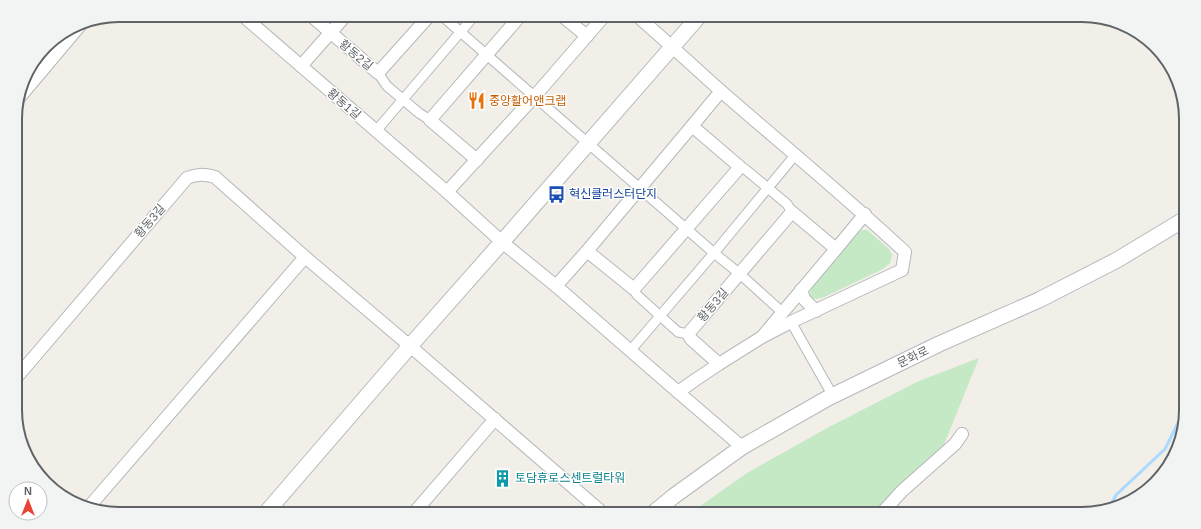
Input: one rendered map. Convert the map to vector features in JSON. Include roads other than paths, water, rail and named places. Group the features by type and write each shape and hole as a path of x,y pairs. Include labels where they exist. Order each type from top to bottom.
{"street":[{"name":"황동1길","path":"250,22 447,192 502,242"},
{"name":"황동2길","path":"318,22 378,73 424,22"},
{"name":"황동2길","path":"301,66 340,22"},
{"path":"449,22 782,312"},
{"path":"376,132 469,22"},
{"path":"430,120 516,22"},
{"path":"570,22 587,36"},
{"path":"447,192 534,97 599,22"},
{"path":"644,22 721,91 865,214 905,252 902,270 762,337 678,392"},
{"path":"271,507 694,22"},
{"path":"27,89 73,33"},
{"path":"378,73 387,86 477,160"},
{"path":"556,286 640,189 721,91"},
{"path":"692,126 740,167 745,169 788,204 792,212 836,249"},
{"path":"630,351 796,154"},
{"path":"634,289 740,167"},
{"name":"황동3길","path":"22,371 187,178 196,175 215,177 305,257 596,507"},
{"name":"황동3길","path":"719,364 691,339 688,334 792,212"},
{"path":"762,337 865,214"},
{"name":"문화로","path":"661,507 742,447 833,396 939,344 1039,300 1116,260 1179,223"},
{"path":"502,242 556,286 742,447"},
{"path":"587,251 634,289 637,295 678,332 688,334"},
{"path":"92,503 305,257"},
{"path":"801,290 804,299 816,311"},
{"path":"791,322 833,396"},
{"path":"419,507 495,419"},
{"path":"887,507 902,491 955,444 962,434"}],"waterway":[{"path":"1112,502 1116,495 1165,449 1178,423"}],"place":[{"name":"중앙활어앤크랩","path":"476,101"},
{"name":"혁신클러스터단지","path":"556,194"},
{"name":"토담휴로스센트럴타워","path":"502,478"}]}
